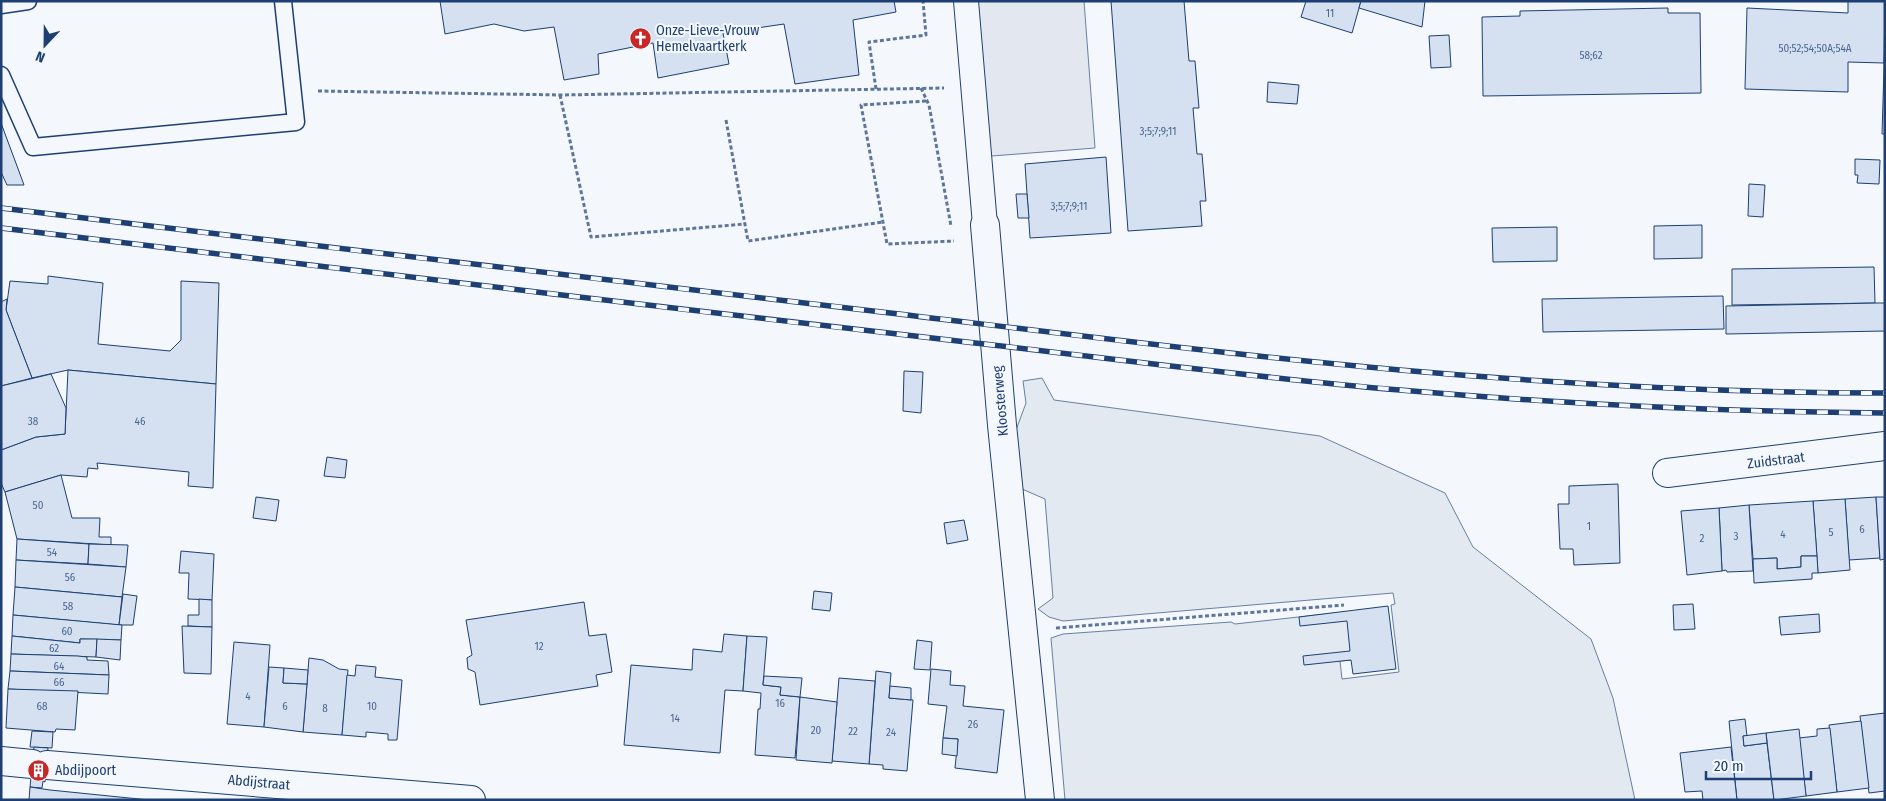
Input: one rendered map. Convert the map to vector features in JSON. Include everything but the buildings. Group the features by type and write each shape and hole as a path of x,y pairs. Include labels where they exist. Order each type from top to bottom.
{"street":[{"name":"Kloosterweg","path":"966,1 972,88 1040,800"},
{"name":"Zuidstraat","path":"1668,473 1885,446"},
{"name":"Abdijstraat","path":"1,761 471,800"}],"lane":[{"path":"1,5 28,1"},
{"path":"1,75 33,147 296,122 283,1"}],"path":[{"path":"876,89 869,42 926,35 923,1"},
{"path":"921,88 929,105 954,241"},
{"path":"292,90 560,95 972,88"},
{"path":"560,95 591,237 745,224"},
{"path":"926,100 861,105 888,244 954,241 989,268"},
{"path":"726,120 748,241 883,222"},
{"path":"1023,631 1344,605"}],"shaded area":[{"path":"966,1 1084,1 1095,148 979,157"},
{"path":"1042,378 1054,400 1320,436 1445,493 1473,547 1591,639 1613,698 1635,800 1065,800 1051,638 1063,634 1231,622 1235,624 1353,611 1351,660 1340,661 1342,679 1399,672 1391,605 1395,604 1393,593 1063,621 1049,617 1038,609 1053,598 1045,499 1022,489 1016,430 1026,403 1023,381"}],"railway":[{"path":"1,208 1272,358 1521,380 1642,387 1824,393 1885,393"},
{"path":"1,228 731,315 1347,385 1461,395 1642,406 1885,413"}],"place":[{"name":"Onze-Lieve-Vrouw Hemelvaartkerk","path":"640,38"},
{"name":"Abdijpoort","path":"39,770"}]}
